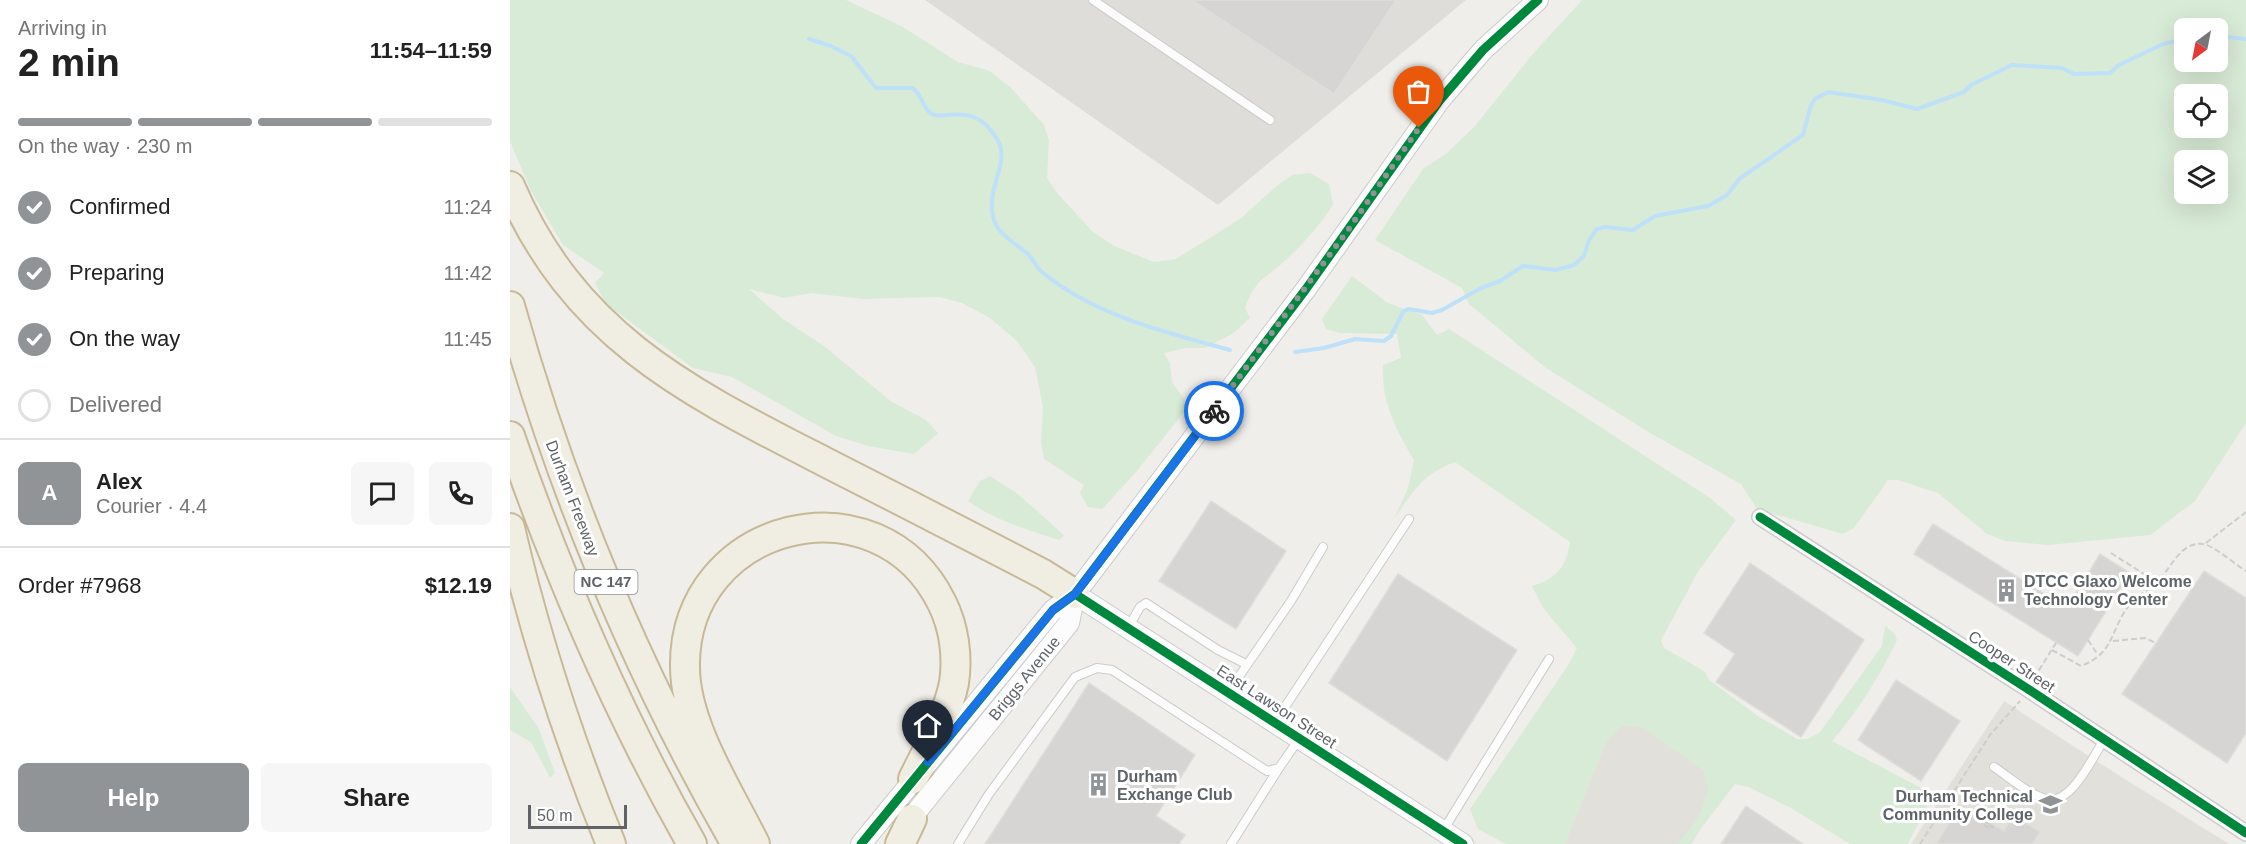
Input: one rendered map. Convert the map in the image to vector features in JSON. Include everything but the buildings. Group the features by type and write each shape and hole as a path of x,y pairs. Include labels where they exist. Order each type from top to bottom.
{"highway":[{"path":"510,186 532,232 561,276 616,336 656,368 712,403 1043,574 1075,594"},
{"name":"Durham Freeway","path":"510,306 564,475 617,609 677,737 736,844"},
{"name":"NC 147","path":"510,436 547,538 587,635 639,745 692,844"},
{"path":"755,844 697,723 685,669 691,625 710,584 735,556 766,538 816,527 834,528 867,536 909,559 937,593 953,636 954,683 943,716 913,779"},
{"path":"510,528 558,702 611,844"}],"street":[{"path":"1075,594 1306,289 1440,100 1483,50 1538,0"},
{"name":"Cooper Street","path":"1760,517 2246,833"},
{"name":"East Lawson Street","path":"1075,594 1463,844"},
{"name":"Briggs Avenue","path":"861,844 1053,610 1075,594"},
{"name":"Briggs Avenue","path":"888,844 906,832 1069,623 1075,594"}],"lane":[{"path":"1093,0 1270,120"},
{"path":"1275,722 1409,519"},
{"path":"1228,692 1291,601 1323,547"},
{"path":"1128,628 1140,608 1146,603 1218,650 1246,664"},
{"path":"1443,831 1549,659"},
{"path":"958,844 989,794 1075,677 1096,668 1112,670 1257,766 1267,771 1279,768"},
{"path":"1231,844 1300,738"},
{"path":"1994,767 2043,798 2057,800 2070,792 2104,740"}],"path":[{"path":"2052,650 2081,666 2099,656 2112,640 2124,612 2159,580 2174,559 2195,545 2205,544 2246,512"},
{"path":"2205,544 2246,571"},
{"path":"2111,553 2144,574 2148,588"},
{"path":"2112,640 2145,638 2156,643"},
{"path":"2088,640 2099,656"},
{"path":"2033,680 2056,643"},
{"path":"1920,844 1990,735 2024,695"}],"shaded area":[{"path":"925,0 1466,0 1218,205"},
{"path":"1617,701 1731,775 1699,832 1691,844 1524,844"},
{"name":"Durham Technical Community College","path":"2004,701 2104,766 2229,844 1911,844"}],"green space":[{"path":"510,0 846,0 901,26 958,62 990,71 1011,88 1044,125 1049,140 1047,178 1057,193 1092,231 1114,246 1154,262 1176,259 1240,219 1292,175 1310,173 1329,184 1333,205 1302,244 1258,283 1245,308 1250,318 1232,334 1205,348 1186,348 1164,353 1170,364 1172,382 1189,406 1136,472 1102,509 1088,507 1080,493 1084,485 1044,459 1041,442 1043,407 1035,367 1017,341 990,318 962,303 939,297 863,299 811,293 785,298 749,289 783,319 824,346 892,402 926,420 938,433 914,454 868,446 836,436 732,377 693,368 606,304 595,283 604,273 563,245 530,189 510,141"},
{"path":"1582,0 2246,0 2246,423 2195,501 2150,535 2048,545 2005,541 1987,534 1938,493 1898,480 1888,480 1854,528 1843,534 1757,509 1741,484 1650,433 1546,368 1469,304 1462,288 1375,240 1423,169 1446,154 1474,127 1532,55"},
{"path":"1352,276 1388,303 1422,315 1437,335 1449,329 1710,498 1736,520 1699,570 1661,640 1664,648 1704,671 1709,680 1758,716 1797,739 1808,739 1820,732 1882,646 1885,626 1894,633 1897,640 1876,680 1851,718 1832,741 1923,789 1928,804 1908,844 1850,844 1789,807 1748,787 1735,784 1689,844 1677,844 1699,817 1708,789 1704,771 1642,727 1622,726 1607,741 1565,844 1506,844 1478,829 1470,809 1569,664 1577,648 1543,608 1532,586 1559,571 1566,559 1570,542 1455,462 1426,478 1394,519 1408,488 1414,460 1391,415 1384,391 1383,365 1401,358 1397,334 1340,333 1326,329 1322,319"},
{"path":"990,476 1018,494 1064,535 1059,540 1023,528 989,514 968,501 980,481"},
{"path":"510,687 539,729 555,773 550,778 531,742 510,730"}],"waterway":[{"path":"2228,37 2246,39"},
{"path":"809,39 851,56 876,88 912,88 918,93 930,113 943,116 969,115 988,127 1001,149 1001,159 993,191 992,215 1000,231 1028,254 1042,272 1085,300 1132,321 1230,350"},
{"path":"1295,352 1324,348 1355,339 1384,341 1391,336 1403,312 1408,309 1432,313 1442,310 1481,288 1500,281 1523,266 1556,270 1574,265 1584,256 1589,240 1597,229 1605,227 1633,230 1655,216 1708,206 1727,195 1739,179 1803,135 1811,105 1815,99 1828,92 1882,100 1917,109 1964,92 1971,85 2012,65 2062,68 2074,74 2110,73 2119,65 2163,44 2174,41"}],"cycle path":[{"path":"861,844 1053,610 1075,594 1306,289 1440,100 1483,50 1538,0"},
{"path":"1760,517 2028,689 2246,833"},
{"path":"1075,594 1463,844"}],"way so far":[{"path":"1214,411 1306,289 1419,128"}],"place":[{"name":"DTCC Glaxo Welcome Technology Center","path":"2006,590"},
{"name":"Durham Exchange Club","path":"1099,785"},
{"name":"Durham Technical Community College","path":"2051,805"}],"route":[{"path":"928,762 1053,610 1075,594 1214,411"}]}
